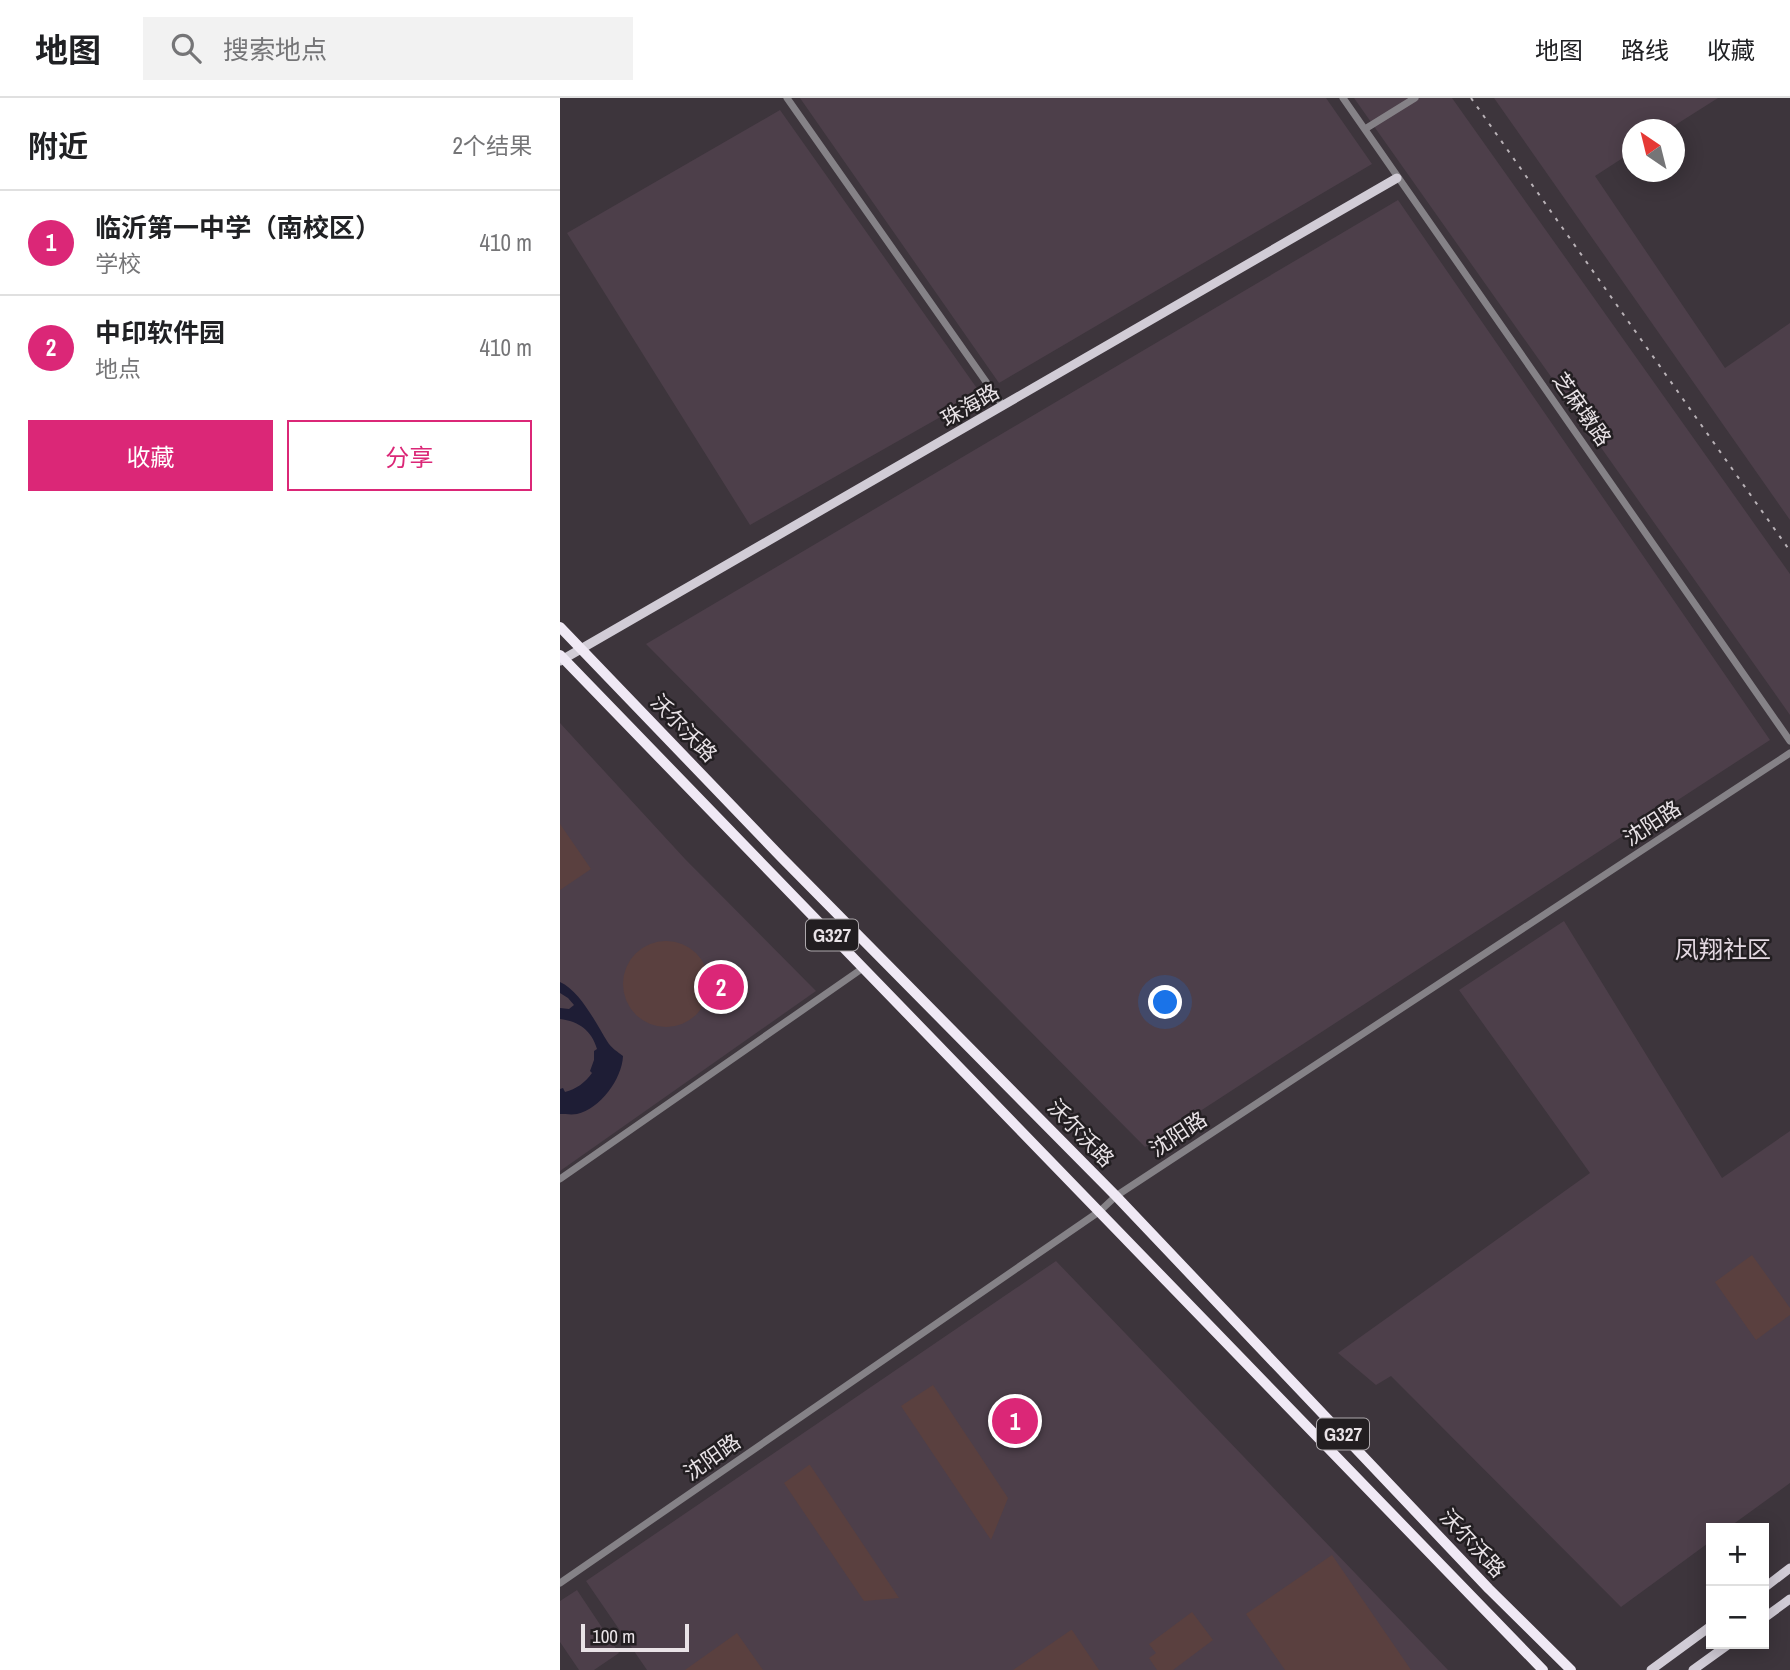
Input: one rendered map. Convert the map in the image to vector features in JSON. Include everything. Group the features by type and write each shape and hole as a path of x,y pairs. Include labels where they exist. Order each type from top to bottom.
{"highway":[{"name":"沃尔沃路","path":"560,627 782,858 1116,1196 1480,1579 1571,1670"},
{"name":"沃尔沃路","path":"561,659 1543,1670"}],"main road":[{"name":"珠海路","path":"561,659 1397,178"},
{"path":"1767,1586 1790,1568"},
{"path":"1769,1614 1790,1599"},
{"path":"1651,1670 1706,1630"},
{"path":"1693,1670 1722,1649"}],"street":[{"path":"787,98 1003,405"},
{"name":"芝麻墩路","path":"1343,98 1790,741"},
{"path":"1365,129 1415,98"},
{"name":"沈阳路","path":"560,1583 1100,1211 1116,1196 1790,753"},
{"path":"560,1179 863,968"}],"shaded area":[{"path":"800,98 1326,98 1372,164 999,383"},
{"path":"1354,98 1452,98 1790,574 1790,715"},
{"path":"1494,98 1718,98 1685,119 1622,119 1622,158 1595,176 1725,368 1790,323 1790,520"},
{"path":"780,110 981,394 750,525 567,233"},
{"path":"1398,200 1770,740 1145,1147 646,644"},
{"path":"560,723 685,859 816,991 560,1171"},
{"path":"560,824 591,869 560,890"},
{"path":"1564,921 1722,1178 1790,1131 1790,1483 1735,1523 1706,1523 1706,1545 1621,1607 1391,1376 1376,1385 1338,1353 1590,1173 1459,990"},
{"path":"666,941 690,948 702,960 709,984 702,1008 690,1020 666,1027 642,1020 630,1008 623,984 630,960 642,948"},
{"path":"560,982 581,1000 609,1043 623,1056 619,1074 608,1092 594,1106 575,1114 560,1114 560,1089 569,1091 586,1080 592,1073 590,1071 594,1051 597,1049 584,1028 560,1019 560,1008 569,1009 574,1005 560,993"},
{"path":"1752,1255 1790,1308 1790,1315 1756,1340 1715,1282"},
{"path":"1056,1261 1448,1670 647,1670 586,1581"},
{"path":"933,1385 1008,1498 991,1540 901,1406"},
{"path":"809,1465 899,1598 864,1601 784,1483"},
{"path":"1332,1555 1411,1670 1285,1670 1246,1614"},
{"path":"577,1590 619,1653 594,1670 579,1670 560,1642 560,1601"},
{"path":"1192,1612 1213,1640 1173,1670 1157,1670 1149,1658 1156,1653 1149,1644"},
{"path":"1071,1630 1099,1670 1013,1670"},
{"path":"737,1633 763,1670 685,1670"}],"railway":[{"path":"1471,98 1790,551"}],"place":[{"name":"中印软件园","path":"721,987"},
{"name":"临沂第一中学（南校区）","path":"1015,1421"}],"district":[{"name":"凤翔社区","path":"1723,949"}]}
